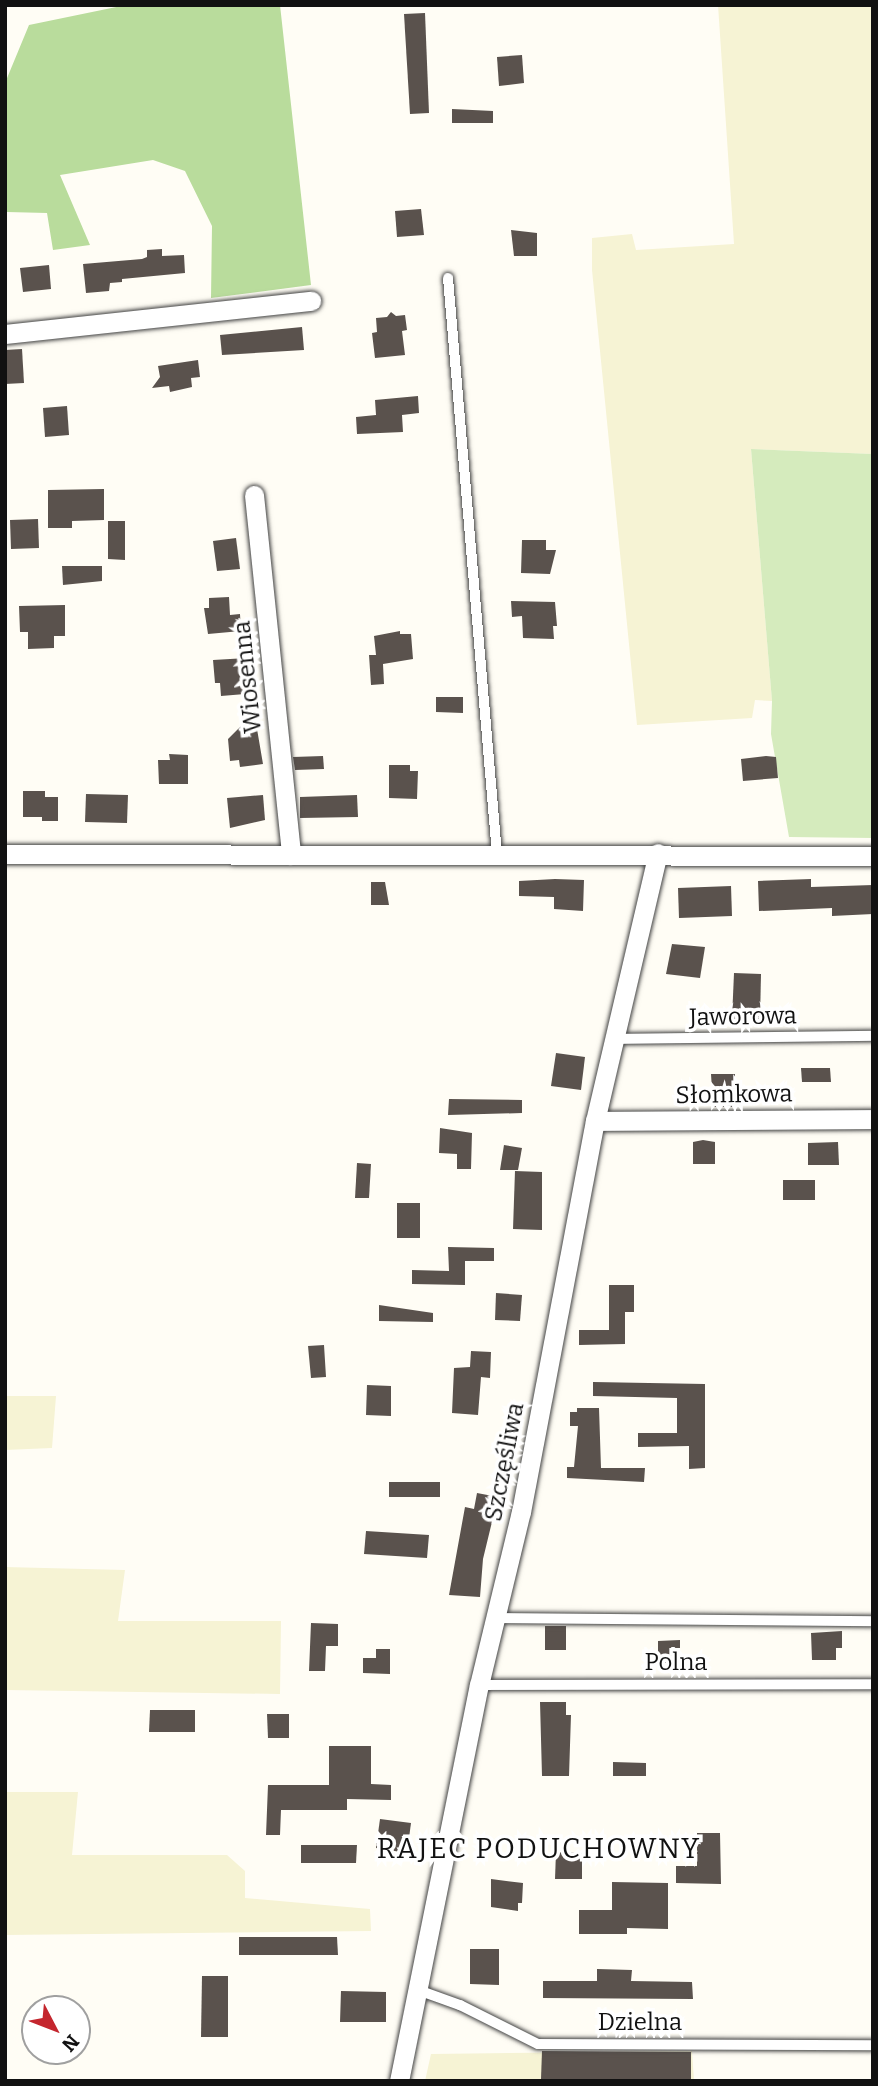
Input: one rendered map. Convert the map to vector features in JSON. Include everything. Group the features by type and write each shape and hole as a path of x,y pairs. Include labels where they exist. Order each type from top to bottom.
{"street":[{"path":"5,334 310,301"},
{"name":"Wiosenna","path":"254,495 291,855"},
{"path":"5,853 658,853 873,856"},
{"name":"Szczęśliwa","path":"399,2081 479,1685 498,1618 521,1512 595,1121 658,853"},
{"name":"Słomkowa","path":"595,1121 873,1119"}],"lane":[{"path":"448,278 497,854"},
{"name":"Jaworowa","path":"613,1039 873,1036"},
{"path":"498,1618 873,1620"},
{"name":"Polna","path":"479,1685 873,1684"},
{"name":"Dzielna","path":"418,1990 460,2005 538,2043 873,2045"}],"shaded area":[{"path":"718,5 873,5 873,454 751,449 772,701 755,700 752,718 637,725 592,270 592,238 632,234 636,250 734,244"},
{"path":"5,1396 56,1396 52,1448 5,1450"},
{"path":"5,1567 125,1570 118,1621 281,1621 280,1694 5,1690"},
{"path":"5,1792 78,1792 72,1855 227,1855 245,1871 245,1898 370,1909 371,1931 5,1935"},
{"path":"692,2051 694,2081 425,2081 431,2054"}],"green space":[{"path":"126,5 280,5 311,285 211,298 212,226 185,171 153,160 60,175 90,245 53,250 47,213 7,212 5,83 29,25"},
{"path":"751,449 873,454 873,838 789,837 771,734 772,701"}],"building":[{"path":"425,13 429,113 410,114 404,14"},
{"path":"522,55 524,83 499,86 497,57"},
{"path":"452,109 493,111 493,123 452,123"},
{"path":"421,209 424,235 397,237 395,211"},
{"path":"511,230 537,233 537,256 514,256"},
{"path":"162,249 162,256 184,255 185,273 122,279 122,282 110,283 109,291 86,293 83,264 142,259 147,257 147,250"},
{"path":"49,265 51,289 23,292 20,268"},
{"path":"391,312 396,316 405,315 407,330 402,331 405,355 375,358 372,333 377,332 376,318 387,317"},
{"path":"302,327 304,350 222,355 220,335"},
{"path":"22,349 24,383 5,384 5,350"},
{"path":"198,360 200,377 191,378 192,387 170,392 169,386 152,388 160,377 158,366"},
{"path":"418,396 419,413 402,415 403,432 357,434 356,417 376,415 375,400"},
{"path":"67,406 69,435 45,437 43,408"},
{"path":"104,489 104,520 72,521 72,528 48,528 48,490"},
{"path":"38,519 39,548 11,549 10,520"},
{"path":"108,521 125,521 125,560 108,559"},
{"path":"236,538 240,569 217,571 213,541"},
{"path":"522,540 546,540 546,550 556,550 550,574 521,573"},
{"path":"62,566 102,566 102,581 63,585"},
{"path":"229,597 230,615 240,614 241,631 208,634 204,608 209,608 209,598"},
{"path":"511,601 555,602 557,626 553,626 554,639 523,638 522,616 512,617"},
{"path":"65,605 65,636 54,636 54,648 28,649 28,632 20,632 19,606"},
{"path":"400,631 400,634 411,634 413,659 383,664 384,684 371,685 369,655 376,655 374,636"},
{"path":"247,658 248,681 243,681 245,694 221,696 220,683 215,683 213,660"},
{"path":"436,697 463,697 463,713 436,712"},
{"path":"242,725 246,729 257,729 263,764 240,767 239,760 230,761 228,739"},
{"path":"169,754 188,755 188,784 159,784 158,760 170,760"},
{"path":"323,756 324,769 295,770 293,757"},
{"path":"776,757 778,778 743,781 741,759"},
{"path":"389,765 410,765 410,771 418,771 417,799 389,798"},
{"path":"23,791 45,791 45,797 58,797 58,821 42,821 42,817 23,817"},
{"path":"86,794 128,795 127,823 85,822"},
{"path":"263,795 265,820 230,828 227,798"},
{"path":"357,795 358,817 300,818 300,797"},
{"path":"811,879 811,887 873,885 873,914 832,916 832,908 759,911 758,881"},
{"path":"584,880 583,911 554,909 554,897 519,896 519,881"},
{"path":"371,882 385,882 389,905 371,905"},
{"path":"731,886 732,916 679,918 678,888"},
{"path":"672,944 705,947 700,978 666,974"},
{"path":"734,973 761,974 760,1020 732,1019"},
{"path":"556,1053 585,1057 581,1090 551,1086"},
{"path":"801,1068 830,1068 831,1082 802,1082"},
{"path":"711,1074 735,1074 733,1107 713,1107"},
{"path":"449,1099 522,1100 522,1113 448,1115"},
{"path":"440,1128 472,1133 471,1169 457,1169 457,1154 439,1153"},
{"path":"693,1142 715,1142 715,1164 693,1164"},
{"path":"838,1142 839,1165 808,1165 808,1143"},
{"path":"504,1145 522,1148 518,1170 500,1170"},
{"path":"357,1163 371,1164 369,1198 355,1198"},
{"path":"515,1171 542,1172 542,1230 513,1229"},
{"path":"783,1180 815,1180 815,1200 783,1200"},
{"path":"397,1203 420,1203 420,1238 397,1238"},
{"path":"448,1247 494,1248 494,1261 465,1261 465,1285 412,1284 412,1270 449,1271"},
{"path":"609,1285 634,1285 634,1312 625,1312 625,1344 579,1345 579,1330 609,1330"},
{"path":"496,1293 522,1295 520,1321 495,1320"},
{"path":"379,1305 433,1313 433,1322 379,1321"},
{"path":"324,1345 326,1377 311,1378 308,1346"},
{"path":"471,1351 491,1352 490,1378 481,1377 478,1415 452,1413 454,1368 470,1367"},
{"path":"593,1382 705,1384 705,1468 689,1469 689,1446 638,1447 638,1433 677,1433 677,1398 593,1396"},
{"path":"367,1385 391,1386 391,1416 366,1415"},
{"path":"577,1408 599,1408 601,1468 645,1468 644,1482 567,1478 567,1467 574,1467 578,1426 570,1426 570,1412 577,1412"},
{"path":"389,1482 440,1482 440,1497 389,1497"},
{"path":"477,1493 498,1497 483,1559 480,1597 449,1595 465,1507 474,1509"},
{"path":"366,1531 429,1535 427,1558 364,1554"},
{"path":"311,1623 338,1624 338,1646 326,1646 325,1671 309,1671"},
{"path":"545,1626 566,1626 566,1650 545,1650"},
{"path":"842,1631 842,1648 836,1648 836,1660 812,1660 811,1633"},
{"path":"680,1640 680,1663 658,1663 658,1641"},
{"path":"376,1649 390,1649 390,1674 363,1673 363,1658 376,1658"},
{"path":"540,1702 566,1702 566,1715 571,1715 569,1776 542,1776"},
{"path":"150,1710 195,1710 195,1732 149,1732"},
{"path":"267,1714 289,1714 289,1738 268,1738"},
{"path":"329,1746 371,1746 371,1784 391,1785 391,1800 347,1799 347,1810 281,1810 280,1835 266,1835 268,1785 329,1785"},
{"path":"613,1762 646,1763 646,1776 613,1776"},
{"path":"380,1819 411,1823 407,1853 376,1848"},
{"path":"697,1833 720,1833 721,1884 676,1883 676,1866 697,1866"},
{"path":"301,1845 357,1845 356,1863 301,1863"},
{"path":"556,1852 582,1853 582,1879 555,1879"},
{"path":"491,1879 523,1883 522,1903 518,1903 518,1911 491,1907"},
{"path":"612,1882 668,1883 668,1929 627,1928 627,1934 579,1934 579,1910 612,1910"},
{"path":"239,1937 337,1937 338,1955 239,1955"},
{"path":"470,1949 499,1949 499,1985 470,1984"},
{"path":"597,1969 632,1970 631,1981 692,1982 693,1999 543,1998 543,1981 597,1981"},
{"path":"202,1976 228,1976 228,2037 201,2037"},
{"path":"341,1991 386,1992 386,2022 340,2022"},
{"path":"542,2051 691,2052 691,2079 541,2079"}],"district":[{"name":"RAJEC PODUCHOWNY","path":"539,1849"}]}
